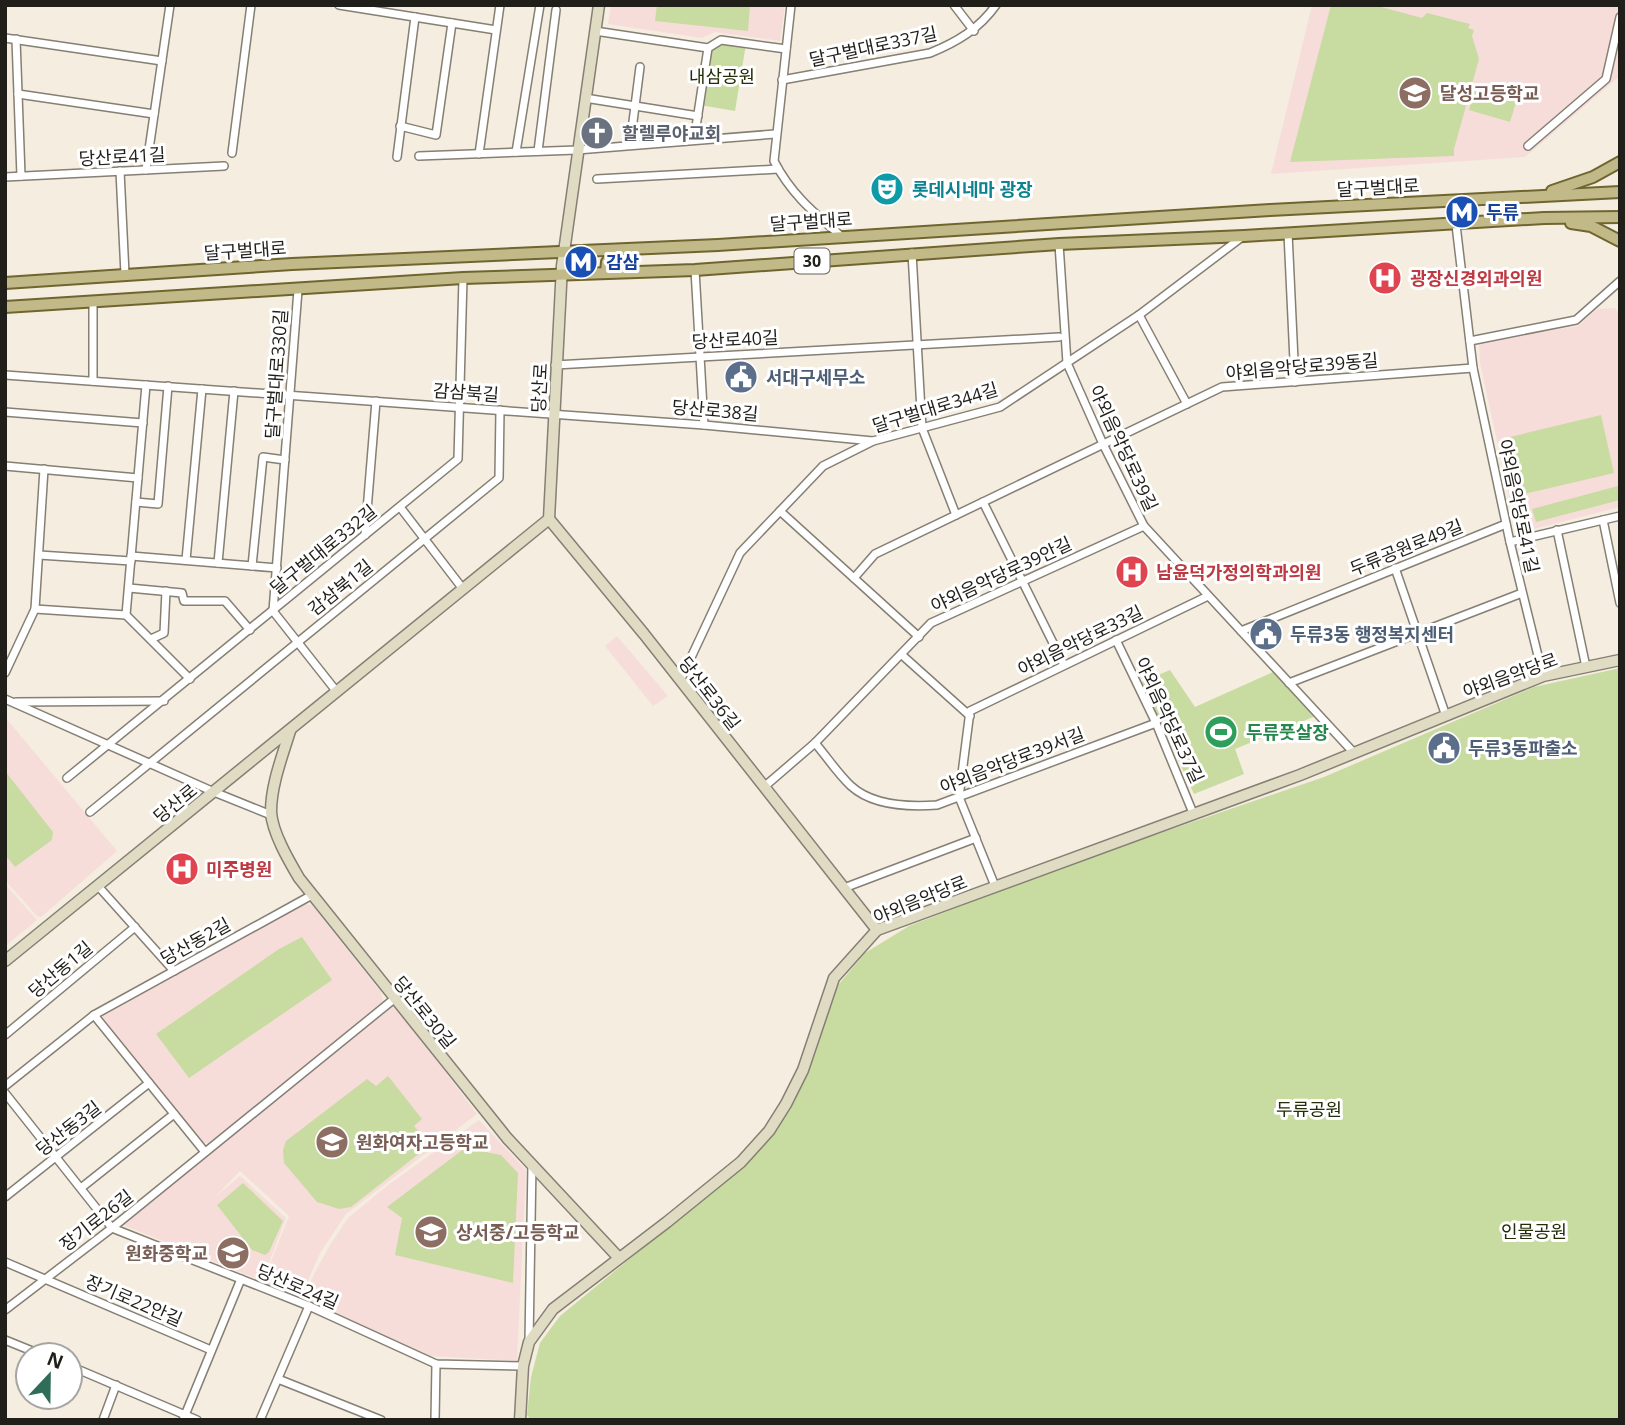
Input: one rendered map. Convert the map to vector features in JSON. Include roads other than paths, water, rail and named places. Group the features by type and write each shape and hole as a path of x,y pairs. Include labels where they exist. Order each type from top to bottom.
{"main road":[{"name":"당산로","path":"5,961 549,519 561,274 599,5"},
{"path":"1541,195 1593,177 1620,162"},
{"name":"달구벌대로","path":"5,283 125,274 632,250 1620,192"},
{"name":"30","path":"5,307 463,278 695,270 1059,244 1456,225 1544,218 1620,217"},
{"path":"1544,218 1591,226 1620,241"},
{"path":"606,272 607,262 625,258 632,250"},
{"name":"당산로36길","path":"549,519 877,929"},
{"name":"야외음악당로","path":"520,1420 523,1366 529,1342 553,1309 741,1163 769,1131 803,1070 834,978 877,929 1354,753 1543,676 1620,660"},
{"path":"271,815 273,791 290,731"},
{"name":"당산로30길","path":"271,815 287,857 312,895 394,999 532,1164 619,1258"}],"street":[{"path":"146,170 170,5"},
{"path":"232,153 251,5"},
{"path":"339,5 496,30"},
{"path":"480,153 500,5"},
{"path":"516,152 540,5"},
{"name":"달구벌대로337길","path":"791,5 774,161 797,197 841,236"},
{"path":"954,5 974,31"},
{"name":"달구벌대로337길","path":"782,80 930,53 974,31 995,6"},
{"path":"538,151 556,9"},
{"path":"1528,146 1606,79 1620,16"},
{"path":"397,157 415,17"},
{"path":"400,126 436,135 452,23"},
{"path":"595,31 708,48 721,40 786,49"},
{"path":"5,38 162,61"},
{"path":"16,39 21,176"},
{"path":"694,140 708,48"},
{"path":"630,145 640,67"},
{"path":"18,94 154,114"},
{"path":"585,98 698,116"},
{"path":"419,156 577,150 775,134"},
{"name":"당산로41길","path":"5,177 224,166"},
{"path":"597,179 778,169"},
{"path":"120,171 125,274"},
{"name":"야외음악당로41길","path":"1456,225 1473,368 1506,524 1543,676"},
{"path":"1288,233 1295,382"},
{"name":"달구벌대로344길","path":"680,681 740,553 823,466 873,441 1000,408 1139,315 1244,236"},
{"name":"야외음악당로39길","path":"1059,244 1067,363 1144,526 1354,753"},
{"path":"912,253 922,428 956,515"},
{"path":"695,270 704,425"},
{"name":"달구벌대로332길","path":"66,778 109,746 458,459 463,278"},
{"path":"1470,341 1576,320 1620,281"},
{"name":"달구벌대로330길","path":"276,568 298,290"},
{"path":"93,302 93,381"},
{"path":"1139,315 1187,404"},
{"path":"917,345 1059,338"},
{"name":"당산로40길","path":"555,365 917,345"},
{"name":"야외음악당로39동길","path":"1103,444 1222,387 1473,368"},
{"name":"감삼북길","path":"5,375 553,414"},
{"path":"126,615 146,385"},
{"path":"136,502 158,503 168,386"},
{"path":"186,560 202,389"},
{"path":"218,563 234,391"},
{"path":"365,535 376,401"},
{"name":"감삼북1길","path":"90,811 499,478 500,410"},
{"path":"5,412 143,423"},
{"name":"당산로38길","path":"553,414 873,441"},
{"path":"854,578 876,554 1103,444"},
{"name":"달구벌대로330길","path":"252,565 263,457 285,460"},
{"path":"5,466 138,478"},
{"path":"5,673 35,609 44,469"},
{"path":"983,502 1064,665"},
{"path":"400,507 463,589"},
{"path":"780,511 919,637"},
{"path":"1510,541 1620,516"},
{"path":"1602,520 1620,603"},
{"name":"두류공원로49길","path":"1241,631 1506,524"},
{"name":"야외음악당로39안길","path":"765,787 815,743 931,623 1144,526"},
{"name":"야외음악당로","path":"1557,530 1586,667"},
{"path":"39,555 186,560 276,568 273,611 337,692"},
{"name":"야외음악당로","path":"1395,568 1446,716"},
{"path":"129,588 182,593 184,601 225,601 250,629"},
{"path":"151,639 164,633 166,591"},
{"path":"1289,683 1522,593"},
{"name":"야외음악당로33길","path":"970,716 970,711 1208,596"},
{"path":"35,609 126,615 190,679"},
{"name":"야외음악당로37길","path":"1116,640 1156,723 1193,813"},
{"path":"902,655 970,716 959,797 995,886"},
{"path":"7,703 164,701"},
{"path":"7,703 271,815"},
{"name":"야외음악당로39서길","path":"815,743 852,788 874,799 908,807 937,805 1156,723"},
{"path":"844,888 976,838"},
{"path":"98,886 174,971"},
{"name":"당산동2길","path":"5,1086 94,1015 312,895"},
{"name":"당산동1길","path":"5,1035 135,927"},
{"name":"장기로26길","path":"5,1310 112,1228 394,999"},
{"path":"94,1015 205,1152"},
{"name":"당산동3길","path":"5,1197 149,1083"},
{"path":"5,1093 112,1228"},
{"path":"81,1188 174,1114"},
{"path":"529,1342 532,1164"},
{"name":"당산로24길","path":"112,1228 309,1306 436,1364 523,1366"},
{"name":"장기로22안길","path":"5,1262 211,1350"},
{"path":"183,1417 241,1279"},
{"path":"260,1420 309,1306"},
{"path":"435,1420 436,1364"},
{"path":"84,1372 183,1417 197,1420"},
{"path":"278,1379 380,1420"},
{"path":"103,1420 117,1385"}],"place":[{"name":"달성고등학교","path":"1415,93"},
{"name":"할렐루야교회","path":"597,133"},
{"name":"롯데시네마 광장","path":"887,189"},
{"name":"두류","path":"1462,212"},
{"name":"감삼","path":"581,262"},
{"name":"광장신경외과의원","path":"1385,278"},
{"name":"서대구세무소","path":"741,377"},
{"name":"남윤덕가정의학과의원","path":"1132,572"},
{"name":"두류3동 행정복지센터","path":"1266,634"},
{"name":"두류풋살장","path":"1221,732"},
{"name":"두류3동파출소","path":"1444,748"},
{"name":"미주병원","path":"182,869"},
{"name":"원화여자고등학교","path":"332,1142"},
{"name":"상서중/고등학교","path":"431,1232"},
{"name":"원화중학교","path":"233,1253"}],"park label":[{"name":"내삼공원","path":"722,76"},
{"name":"두류공원","path":"1309,1109"},
{"name":"인물공원","path":"1534,1231"}]}
